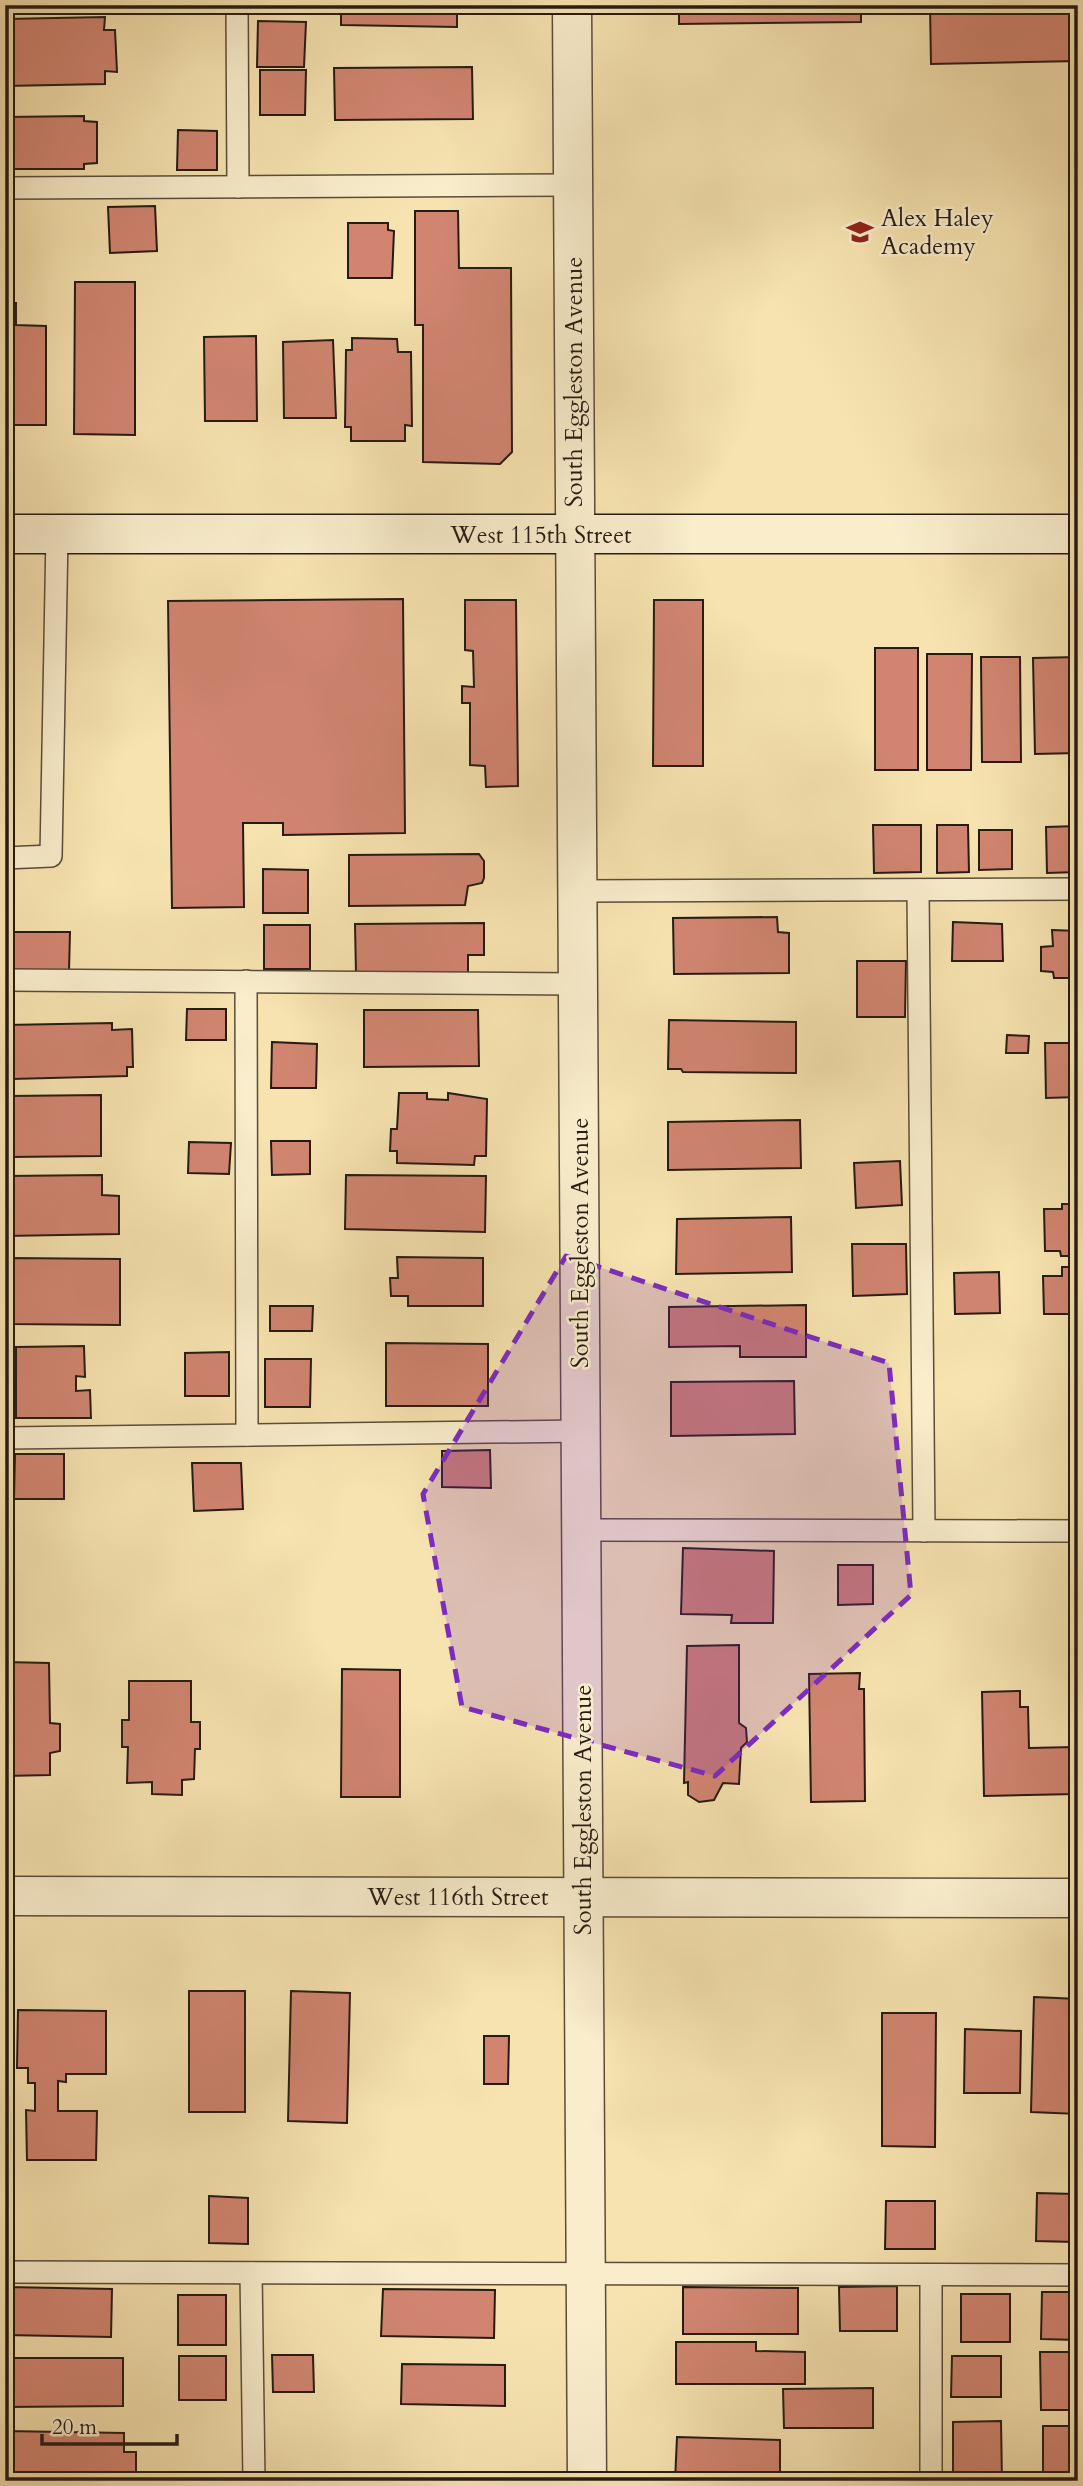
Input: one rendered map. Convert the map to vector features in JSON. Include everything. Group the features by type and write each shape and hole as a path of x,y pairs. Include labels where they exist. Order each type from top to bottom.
{"street":[{"name":"South Eggleston Avenue","path":"572,5 587,2481"},
{"name":"West 115th Street","path":"5,534 1078,534"},
{"name":"West 116th Street","path":"5,1896 1078,1898"}],"lane":[{"path":"237,5 238,187"},
{"path":"5,188 573,186"},
{"path":"5,858 51,856 57,534"},
{"path":"578,891 1078,889"},
{"path":"918,890 924,1531"},
{"path":"5,980 578,984"},
{"path":"246,981 247,1435"},
{"path":"5,1438 581,1431"},
{"path":"582,1530 1078,1531"},
{"path":"5,2272 1078,2275"},
{"path":"251,2273 254,2481"},
{"path":"930,2275 931,2481"}],"highlighted area":[{"path":"566,1256 889,1363 911,1595 715,1776 462,1707 423,1494"}],"building":[{"path":"341,5 457,5 457,27 341,25"},
{"path":"679,5 861,5 861,22 679,24"},
{"path":"930,5 1078,5 1078,61 931,64"},
{"path":"105,17 104,30 115,30 117,72 105,71 105,84 5,86 5,19"},
{"path":"258,21 306,22 304,67 257,67"},
{"path":"472,67 473,119 335,120 334,68"},
{"path":"260,70 306,70 305,115 260,115"},
{"path":"84,116 84,121 97,122 97,163 84,164 84,169 5,169 5,117"},
{"path":"178,130 217,131 217,170 177,170"},
{"path":"155,206 157,251 110,253 108,207"},
{"path":"415,211 458,211 459,268 511,268 512,452 500,464 423,462 423,325 415,325"},
{"path":"348,223 388,223 388,230 394,231 392,278 348,278"},
{"path":"75,282 135,282 135,435 74,434"},
{"path":"5,303 16,303 16,325 46,326 46,425 5,425"},
{"path":"256,336 257,421 205,421 204,337"},
{"path":"352,338 397,339 398,352 411,352 412,426 405,425 405,441 351,441 351,427 345,427 346,350 352,350"},
{"path":"333,340 336,418 284,418 283,342"},
{"path":"403,599 405,833 283,835 283,823 243,823 244,907 172,908 168,601"},
{"path":"465,600 516,600 518,786 486,787 485,766 470,765 470,703 462,703 462,686 474,687 473,651 465,650"},
{"path":"654,600 703,600 703,766 653,766"},
{"path":"875,648 918,648 918,770 875,770"},
{"path":"927,654 972,654 971,770 927,770"},
{"path":"981,657 1020,657 1021,762 982,762"},
{"path":"1078,657 1078,753 1035,754 1033,658"},
{"path":"873,825 921,825 921,872 874,873"},
{"path":"937,825 968,825 969,872 937,873"},
{"path":"1078,826 1078,872 1047,873 1046,827"},
{"path":"979,830 1012,830 1012,869 979,870"},
{"path":"479,854 484,861 484,878 482,883 468,886 465,905 349,906 349,855"},
{"path":"263,869 308,870 308,913 263,913"},
{"path":"777,917 778,932 789,933 789,973 674,974 673,918"},
{"path":"953,922 1002,924 1003,961 952,961"},
{"path":"484,923 484,955 468,955 468,973 356,974 355,924"},
{"path":"264,925 310,925 310,969 264,969"},
{"path":"1052,930 1078,931 1078,978 1054,978 1053,972 1041,971 1041,947 1053,946"},
{"path":"5,932 70,932 69,971 5,971"},
{"path":"857,961 906,961 905,1017 857,1017"},
{"path":"187,1009 226,1009 226,1040 186,1040"},
{"path":"364,1010 478,1010 479,1066 364,1067"},
{"path":"669,1020 796,1022 796,1073 683,1072 681,1069 668,1069"},
{"path":"112,1023 112,1030 132,1029 133,1067 127,1067 127,1076 12,1079 12,1052 7,1052 6,1025"},
{"path":"1007,1035 1029,1036 1028,1053 1006,1053"},
{"path":"272,1042 317,1044 316,1088 271,1088"},
{"path":"1045,1043 1078,1043 1078,1097 1046,1098"},
{"path":"399,1093 427,1093 427,1099 448,1100 448,1093 487,1099 486,1156 475,1156 474,1165 397,1163 397,1151 390,1151 391,1129 397,1129"},
{"path":"101,1095 101,1156 10,1157 9,1096"},
{"path":"800,1120 801,1168 668,1170 668,1122"},
{"path":"271,1141 310,1141 310,1174 272,1175"},
{"path":"189,1142 231,1143 229,1174 188,1173"},
{"path":"900,1161 902,1205 856,1208 854,1163"},
{"path":"102,1175 102,1195 119,1196 119,1234 5,1236 5,1176"},
{"path":"346,1175 486,1176 485,1232 345,1229"},
{"path":"1062,1204 1078,1204 1078,1256 1061,1256 1060,1251 1045,1251 1044,1209 1062,1209"},
{"path":"791,1217 792,1272 676,1274 677,1219"},
{"path":"852,1244 906,1244 907,1294 853,1296"},
{"path":"397,1257 483,1258 483,1306 408,1306 408,1296 391,1296 390,1278 398,1278"},
{"path":"11,1258 120,1259 120,1325 11,1324"},
{"path":"1062,1267 1078,1267 1078,1314 1044,1314 1043,1276 1062,1276"},
{"path":"999,1272 1000,1313 955,1314 954,1273"},
{"path":"806,1305 806,1357 740,1357 740,1346 669,1347 669,1307"},
{"path":"270,1306 313,1306 312,1331 270,1331"},
{"path":"1075,1329 1078,1329 1078,1370 1075,1370"},
{"path":"386,1343 488,1344 488,1406 386,1406"},
{"path":"84,1346 85,1377 76,1376 76,1391 90,1390 91,1418 16,1418 16,1347"},
{"path":"229,1352 229,1396 185,1396 185,1353"},
{"path":"265,1359 311,1359 310,1407 265,1407"},
{"path":"794,1381 795,1434 671,1436 671,1382"},
{"path":"490,1450 491,1488 442,1487 442,1451"},
{"path":"15,1454 64,1454 64,1499 14,1499"},
{"path":"192,1463 241,1463 243,1509 194,1511"},
{"path":"683,1548 774,1551 773,1623 731,1623 732,1615 681,1614"},
{"path":"838,1565 873,1565 873,1604 838,1605"},
{"path":"739,1645 739,1723 746,1728 747,1742 741,1748 739,1784 723,1783 714,1800 699,1802 688,1795 688,1782 684,1783 687,1646"},
{"path":"5,1662 49,1663 50,1723 60,1724 60,1751 50,1753 50,1775 5,1776"},
{"path":"342,1669 400,1670 400,1797 341,1797"},
{"path":"860,1673 859,1689 864,1689 865,1801 811,1802 809,1674"},
{"path":"129,1681 191,1681 191,1722 200,1722 200,1749 195,1749 194,1779 182,1780 182,1795 152,1794 152,1782 127,1783 128,1747 122,1747 122,1720 129,1720"},
{"path":"1020,1691 1020,1707 1028,1707 1029,1748 1074,1747 1075,1794 984,1796 982,1692"},
{"path":"189,1991 245,1991 245,2112 189,2112"},
{"path":"291,1991 350,1993 347,2123 288,2121"},
{"path":"1034,1997 1078,1999 1078,2114 1031,2112"},
{"path":"18,2010 106,2011 106,2074 66,2074 66,2082 58,2081 58,2111 97,2111 96,2160 27,2160 26,2110 35,2111 35,2083 28,2083 28,2068 17,2068"},
{"path":"882,2013 936,2013 935,2147 882,2146"},
{"path":"965,2029 1021,2031 1020,2093 964,2093"},
{"path":"484,2036 509,2036 508,2084 484,2084"},
{"path":"1037,2193 1075,2194 1074,2242 1036,2241"},
{"path":"209,2196 248,2198 248,2244 209,2243"},
{"path":"886,2201 935,2201 935,2249 885,2249"},
{"path":"897,2286 897,2331 840,2331 839,2287"},
{"path":"6,2287 112,2289 111,2337 5,2335"},
{"path":"683,2287 798,2288 798,2334 683,2334"},
{"path":"383,2289 495,2290 494,2338 381,2336"},
{"path":"1042,2292 1078,2292 1078,2340 1041,2339"},
{"path":"961,2294 1010,2294 1010,2342 961,2342"},
{"path":"178,2295 226,2295 226,2345 178,2345"},
{"path":"676,2342 756,2342 756,2351 805,2352 805,2384 676,2384"},
{"path":"1040,2352 1078,2352 1078,2410 1041,2410"},
{"path":"272,2355 313,2355 314,2392 273,2392"},
{"path":"179,2356 226,2356 226,2400 179,2400"},
{"path":"952,2356 1001,2356 1001,2397 951,2397"},
{"path":"5,2358 123,2358 123,2406 5,2407"},
{"path":"402,2364 505,2365 505,2406 401,2404"},
{"path":"873,2388 873,2428 784,2428 783,2389"},
{"path":"1001,2421 1002,2481 953,2481 953,2422"},
{"path":"1043,2426 1078,2426 1078,2481 1043,2481"},
{"path":"5,2431 124,2433 124,2452 136,2452 136,2481 5,2481"},
{"path":"677,2437 780,2440 780,2478 724,2476 724,2481 675,2481"}],"place":[{"name":"Alex Haley Academy","path":"860,232"}]}
